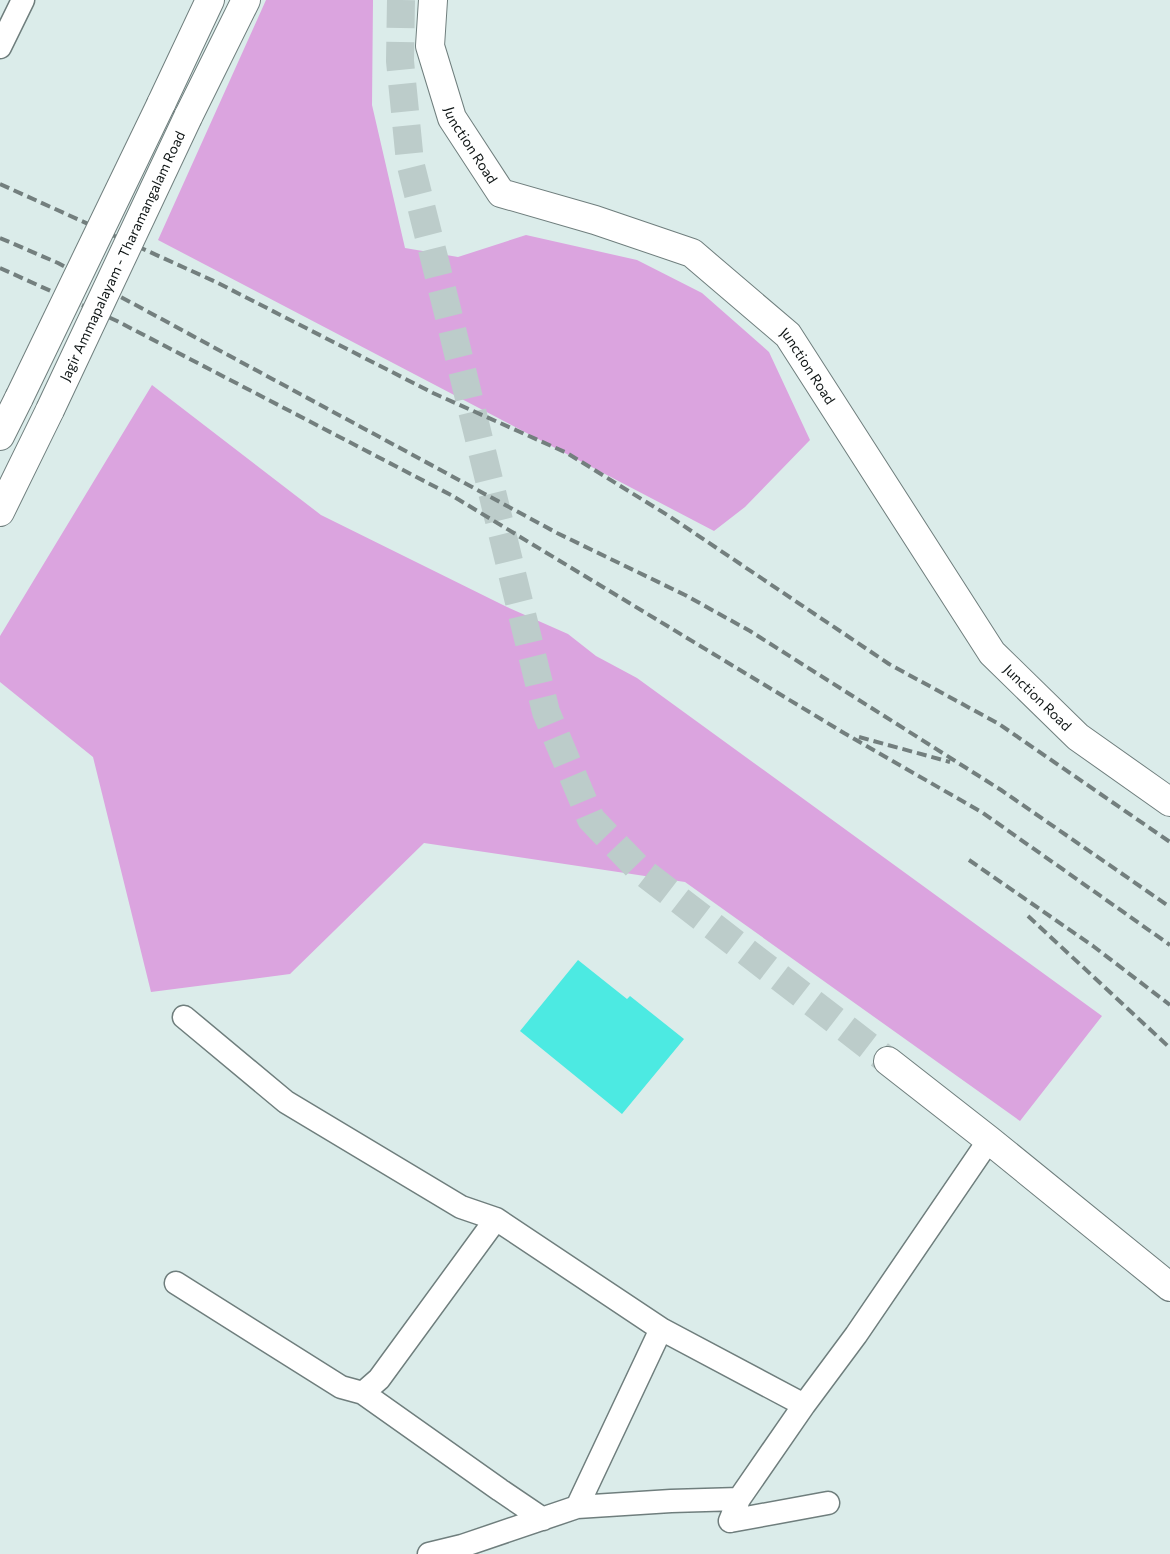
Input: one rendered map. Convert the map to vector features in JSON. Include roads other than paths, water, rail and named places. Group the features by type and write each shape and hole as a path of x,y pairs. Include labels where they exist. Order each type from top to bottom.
{"main road":[{"path":"0,436 210,0"},
{"name":"Jagir Ammapalayam - Tharamangalam Road","path":"0,512 188,117 246,0"},
{"name":"Junction Road","path":"433,0 430,46 452,118 501,193 595,220 692,253 788,335 992,652 1078,738 1170,802"},
{"path":"888,1061 989,1140 1170,1287"}],"street":[{"path":"0,47 23,0"},
{"path":"184,1017 286,1102 461,1207 496,1219 661,1329 804,1405"},
{"path":"828,1503 730,1521 739,1499 804,1405 856,1336 989,1140"},
{"path":"363,1393 379,1379 496,1219"},
{"path":"176,1283 341,1387 363,1393 500,1490 543,1518"},
{"path":"577,1507 661,1329"},
{"path":"429,1554 462,1546 577,1507 739,1499"}],"tunnel":[{"path":"401,0 400,61 410,162 546,712 591,819 639,869 888,1061"}],"railway":[{"path":"0,184 216,282 433,393 567,453 669,516 889,664 999,724 1170,842"},
{"path":"0,238 58,263 557,533 685,595 750,631 1001,790 1170,907"},
{"path":"0,268 117,321 451,495 844,733 983,813 1170,945"},
{"path":"859,737 950,762"},
{"path":"969,860 1093,946 1170,1005"},
{"path":"1028,916 1170,1048"}]}
